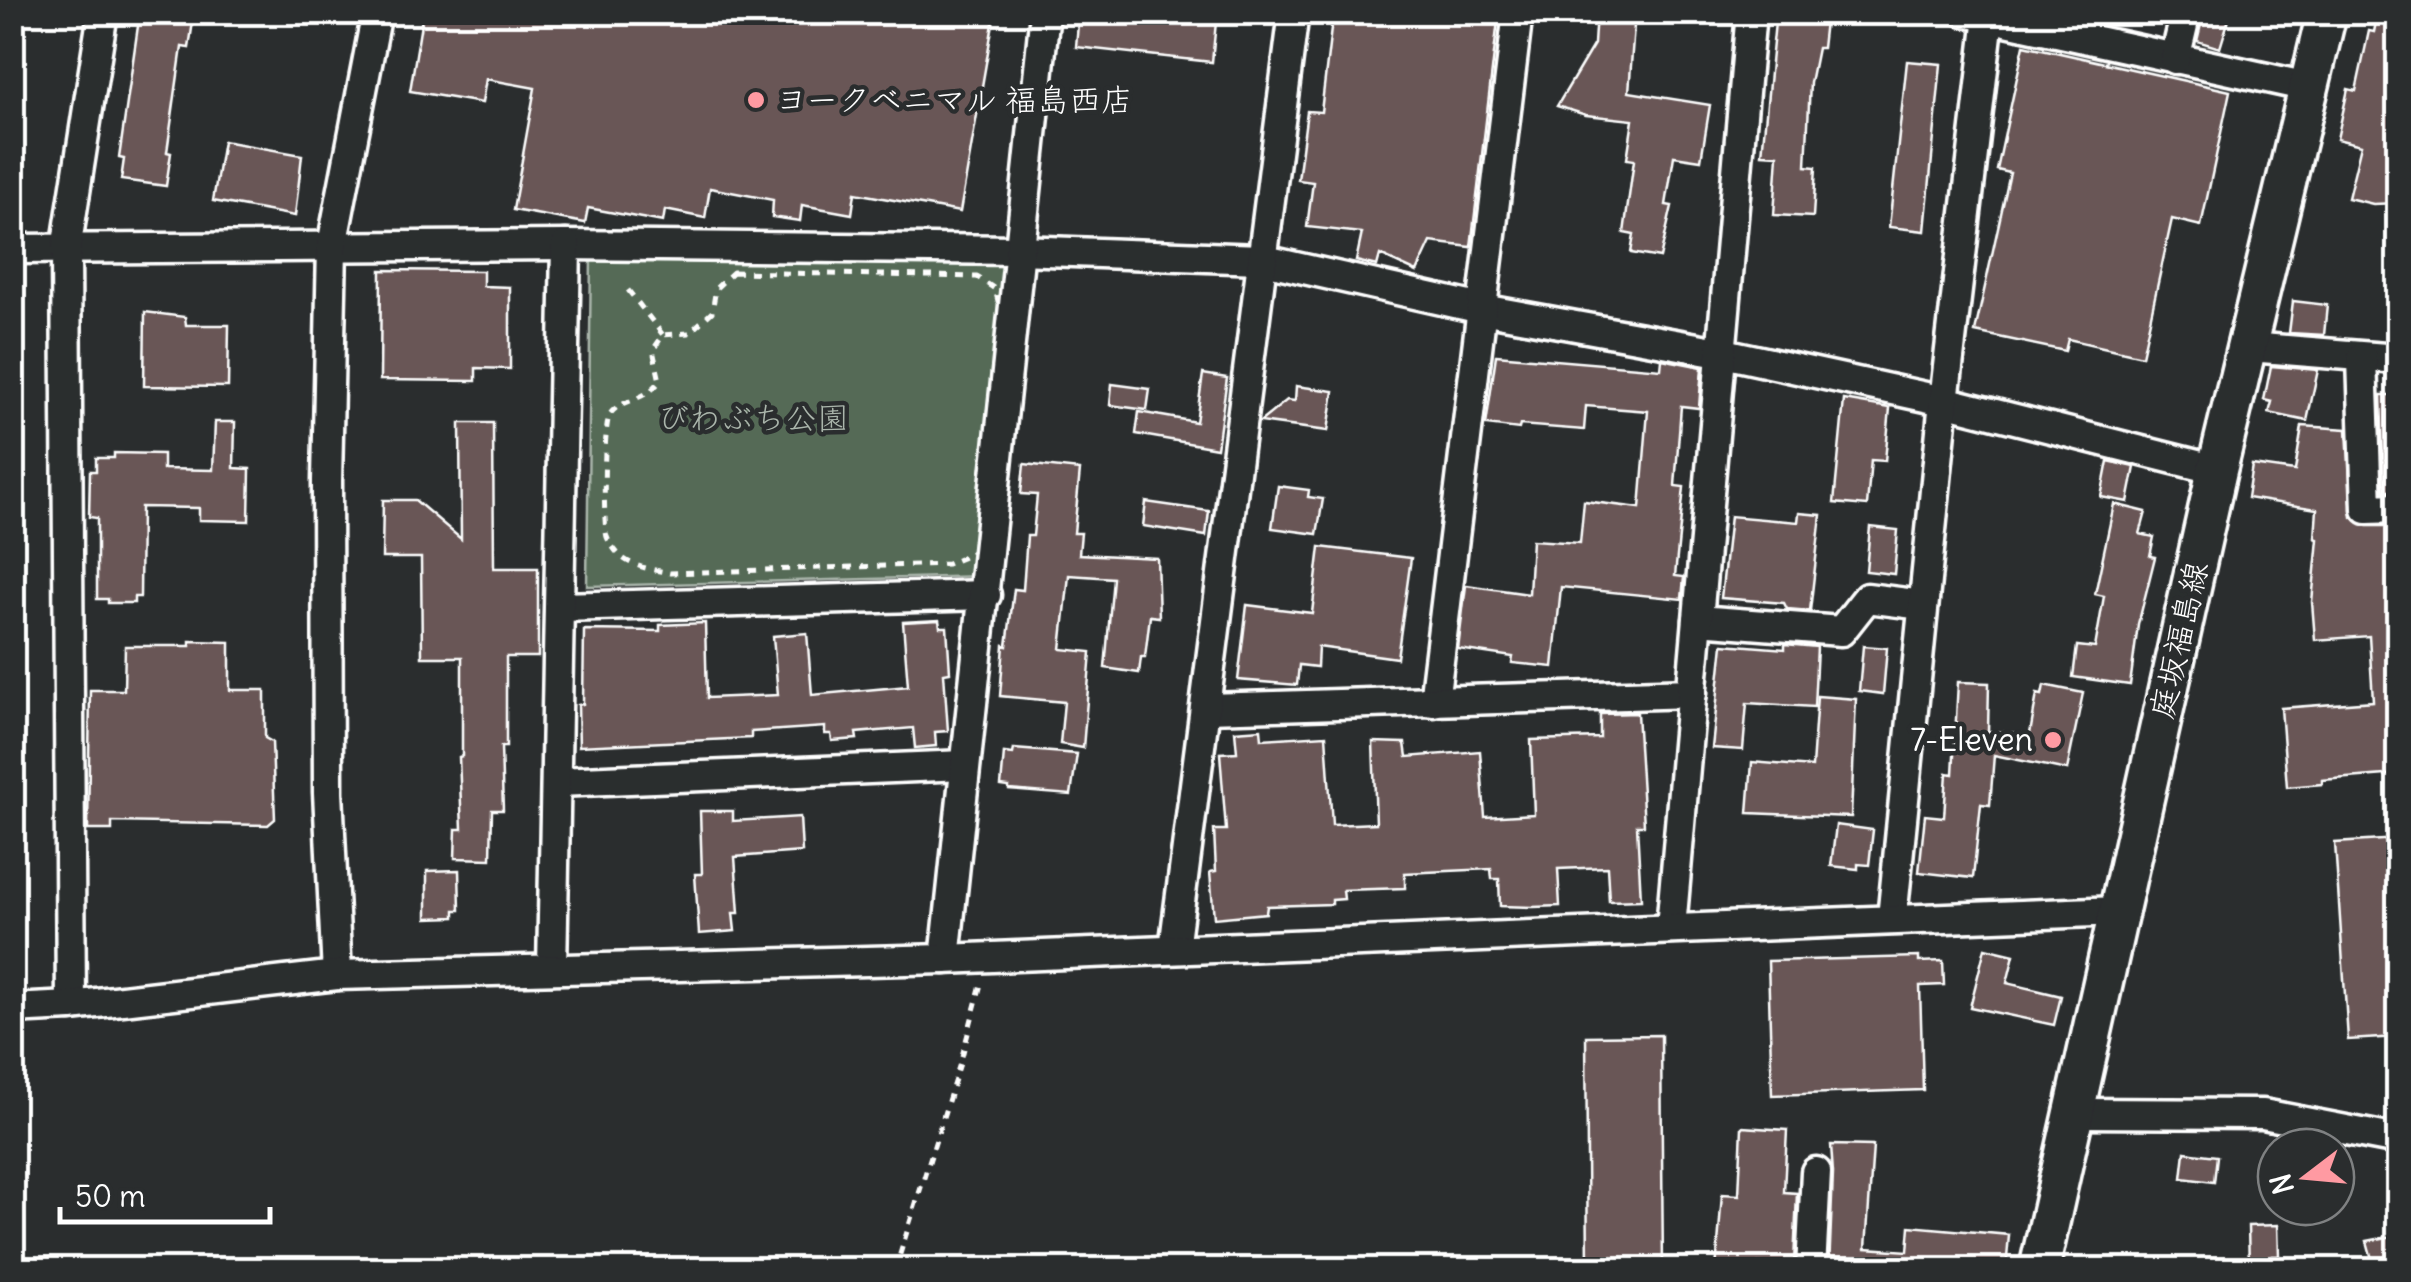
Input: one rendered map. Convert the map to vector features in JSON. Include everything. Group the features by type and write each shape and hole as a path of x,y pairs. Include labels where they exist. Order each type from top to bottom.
{"main road":[{"name":"庭坂福島線","path":"2039,1270 2217,470 2327,12"}],"street":[{"path":"71,1006 66,250 104,12"},
{"path":"337,975 328,772 327,481 332,246 377,12"},
{"path":"945,959 1045,12"},
{"path":"1174,949 1294,12"},
{"path":"1434,702 1518,12"},
{"path":"1671,928 1751,12"},
{"path":"2174,59 2186,12"},
{"path":"1892,919 1944,401 1977,15 2308,87"},
{"path":"12,249 566,245 1019,250 1260,260 1482,309 1719,352 1944,401 2217,470"},
{"path":"552,970 566,245"},
{"path":"2249,347 2398,360"},
{"path":"2362,358 2367,509 2398,508"},
{"path":"561,607 986,595"},
{"path":"1698,620 1842,631 1867,598 1923,605"},
{"path":"1207,708 1692,693"},
{"path":"557,782 965,765"},
{"path":"12,1009 71,1006 337,975 945,959 2118,912"},
{"path":"2075,1112 2263,1114 2398,1140"},
{"path":"1810,1270 1816,1172"}],"path":[{"path":"733,272 977,277 995,290 1001,312 980,545 969,555 947,564 670,573 629,564 615,555 606,535 604,430 610,414 623,404 650,395 660,381 653,350 663,335 689,332 712,312 716,288 733,272"},
{"path":"628,290 663,335"},
{"path":"895,1270 961,1060 988,957"}],"green space":[{"name":"びわぶち公園","path":"591,254 1015,254 986,576 587,586"}],"building":[{"path":"146,12 194,15 189,48 182,47 166,186 121,180 124,159 119,158 139,19 145,20"},
{"name":"ヨークベニマル 福島西店","path":"423,12 995,12 960,212 855,193 852,214 802,205 800,221 772,217 773,200 710,188 705,218 665,210 663,222 588,208 585,223 513,210 535,88 486,79 482,103 410,91"},
{"path":"1079,12 1217,12 1212,62 1076,47"},
{"path":"1333,12 1499,12 1471,247 1431,242 1417,272 1380,255 1377,266 1356,261 1362,233 1307,227 1313,182 1298,180 1307,111 1321,112"},
{"path":"1596,12 1635,12 1629,92 1710,105 1701,160 1674,156 1666,205 1672,206 1660,258 1631,253 1634,235 1624,233 1634,160 1627,159 1633,120 1586,115 1557,106 1594,44"},
{"path":"1776,12 1826,12 1822,48 1817,48 1810,83 1806,166 1816,167 1813,217 1774,215 1778,155 1762,154"},
{"path":"2204,12 2231,12 2220,48 2197,41"},
{"path":"2378,12 2398,12 2398,144 2392,174 2398,175 2398,203 2373,204 2348,198 2361,145 2337,139 2348,89 2356,91 2369,31 2374,32"},
{"path":"2024,45 2230,91 2201,226 2172,219 2142,356 2068,339 2065,351 1975,332 2010,173 1997,170"},
{"path":"1907,61 1941,64 1925,231 1889,227"},
{"path":"223,141 302,155 295,216 213,201"},
{"path":"381,270 483,271 483,286 510,287 510,369 476,368 476,381 380,380"},
{"path":"2293,301 2327,305 2324,335 2289,333"},
{"path":"145,312 185,317 186,325 229,325 228,387 144,386"},
{"path":"1496,355 1661,369 1662,359 1702,367 1699,408 1681,406 1675,486 1684,487 1675,576 1684,577 1682,599 1561,587 1553,667 1512,663 1513,657 1458,649 1466,585 1529,594 1532,540 1580,543 1584,501 1640,508 1648,411 1586,406 1584,430 1486,425"},
{"path":"2271,366 2318,370 2307,421 2269,413 2272,402 2264,400"},
{"path":"1203,374 1227,378 1217,448 1136,434 1139,412 1196,422"},
{"path":"1112,384 1150,389 1147,410 1110,405"},
{"path":"1296,386 1334,391 1328,431 1260,422 1287,400 1295,401"},
{"path":"2381,395 2398,395 2398,491 2384,491"},
{"path":"1844,400 1890,408 1885,461 1871,460 1867,506 1834,503"},
{"path":"215,422 235,422 234,468 250,469 249,521 199,520 199,508 141,507 140,597 134,597 134,603 97,599 97,518 89,517 90,471 96,471 96,458 114,458 114,453 163,454 163,469 213,470"},
{"path":"460,423 493,423 494,568 538,568 538,657 506,657 506,747 501,747 503,810 492,810 491,859 455,858 456,829 462,829 462,657 422,657 421,558 382,558 383,500 415,500 461,539"},
{"path":"2302,426 2347,429 2352,517 2367,526 2398,526 2398,587 2390,587 2394,646 2398,646 2398,774 2287,787 2281,708 2373,701 2369,636 2315,640 2312,602 2317,509 2247,498 2252,465 2295,471"},
{"path":"2108,461 2135,467 2128,502 2101,497"},
{"path":"1024,464 1080,470 1074,533 1081,533 1079,554 1157,558 1159,617 1150,616 1139,673 1105,668 1113,578 1069,575 1061,649 1091,652 1083,748 1060,744 1064,702 1000,696 1014,589 1023,590 1027,536 1033,536 1037,495 1021,494"},
{"path":"1278,486 1309,490 1308,497 1323,499 1317,534 1272,528"},
{"path":"1146,502 1209,511 1206,536 1143,526"},
{"path":"2114,504 2146,512 2140,534 2154,537 2150,556 2155,557 2138,625 2130,685 2073,677 2077,646 2095,648 2104,596 2095,594"},
{"path":"1799,513 1821,515 1810,611 1787,609 1784,603 1721,598 1730,516 1798,522"},
{"path":"1870,527 1898,530 1894,574 1866,571"},
{"path":"1320,547 1411,558 1397,658 1318,647 1317,667 1299,665 1297,685 1238,680 1247,605 1312,613"},
{"path":"939,620 940,627 947,627 950,672 944,673 948,731 935,732 936,746 915,748 913,728 856,733 857,739 832,741 831,734 825,734 825,727 751,732 751,738 579,746 584,630 660,631 660,625 705,623 707,698 778,695 773,636 807,633 812,695 908,686 903,622"},
{"path":"190,641 230,642 230,690 265,690 265,738 272,742 275,819 268,825 112,822 112,830 88,830 90,690 124,690 125,646 190,646"},
{"path":"1723,644 1785,649 1785,644 1817,647 1814,707 1747,703 1743,750 1712,748"},
{"path":"1863,646 1887,648 1883,694 1859,691"},
{"path":"1958,682 1989,683 1988,731 2030,734 2037,694 2042,695 2044,685 2083,693 2067,770 1994,755 1990,805 1981,804 1973,878 1919,872 1925,815 1944,817 1947,773 1953,774"},
{"path":"1817,696 1856,699 1851,817 1748,813 1752,762 1812,767"},
{"path":"1637,713 1644,825 1637,825 1641,900 1609,901 1607,867 1558,869 1560,906 1500,906 1499,879 1492,879 1491,869 1405,873 1405,888 1343,890 1344,899 1332,900 1332,904 1267,906 1266,913 1214,918 1210,872 1216,871 1214,830 1226,830 1220,753 1237,752 1235,731 1261,729 1262,739 1326,735 1332,825 1376,823 1373,742 1405,743 1407,757 1480,751 1485,817 1534,814 1531,740 1600,738 1600,714"},
{"path":"1014,749 1077,754 1071,795 1001,786 1004,753 1013,754"},
{"path":"700,811 733,811 733,821 800,817 802,852 735,857 739,913 733,913 735,931 699,934 695,874 702,874"},
{"path":"1836,825 1873,830 1869,865 1858,864 1858,869 1831,866"},
{"path":"2398,839 2398,1037 2348,1040 2335,843"},
{"path":"459,870 460,910 455,910 455,917 427,918 427,871"},
{"path":"1985,948 2014,955 2007,983 2061,996 2054,1025 1970,1007"},
{"path":"1919,957 1919,962 1943,961 1944,985 1920,986 1923,1090 1772,1095 1768,961"},
{"path":"1661,1035 1663,1270 1588,1270 1586,1036"},
{"path":"1742,1127 1787,1130 1784,1192 1797,1193 1794,1264 1758,1263 1757,1270 1716,1270 1722,1194 1739,1195"},
{"path":"1831,1145 1873,1146 1866,1248 1908,1251 1910,1226 2009,1235 2006,1270 1829,1270"},
{"path":"2185,1152 2217,1156 2214,1182 2182,1178"},
{"path":"2248,1226 2278,1227 2279,1256 2272,1256 2272,1265 2249,1266"},
{"path":"2398,1235 2398,1270 2375,1270 2367,1241"}],"place":[{"name":"ヨークベニマル 福島西店","path":"756,100"},
{"name":"7-Eleven","path":"2053,740"}]}
